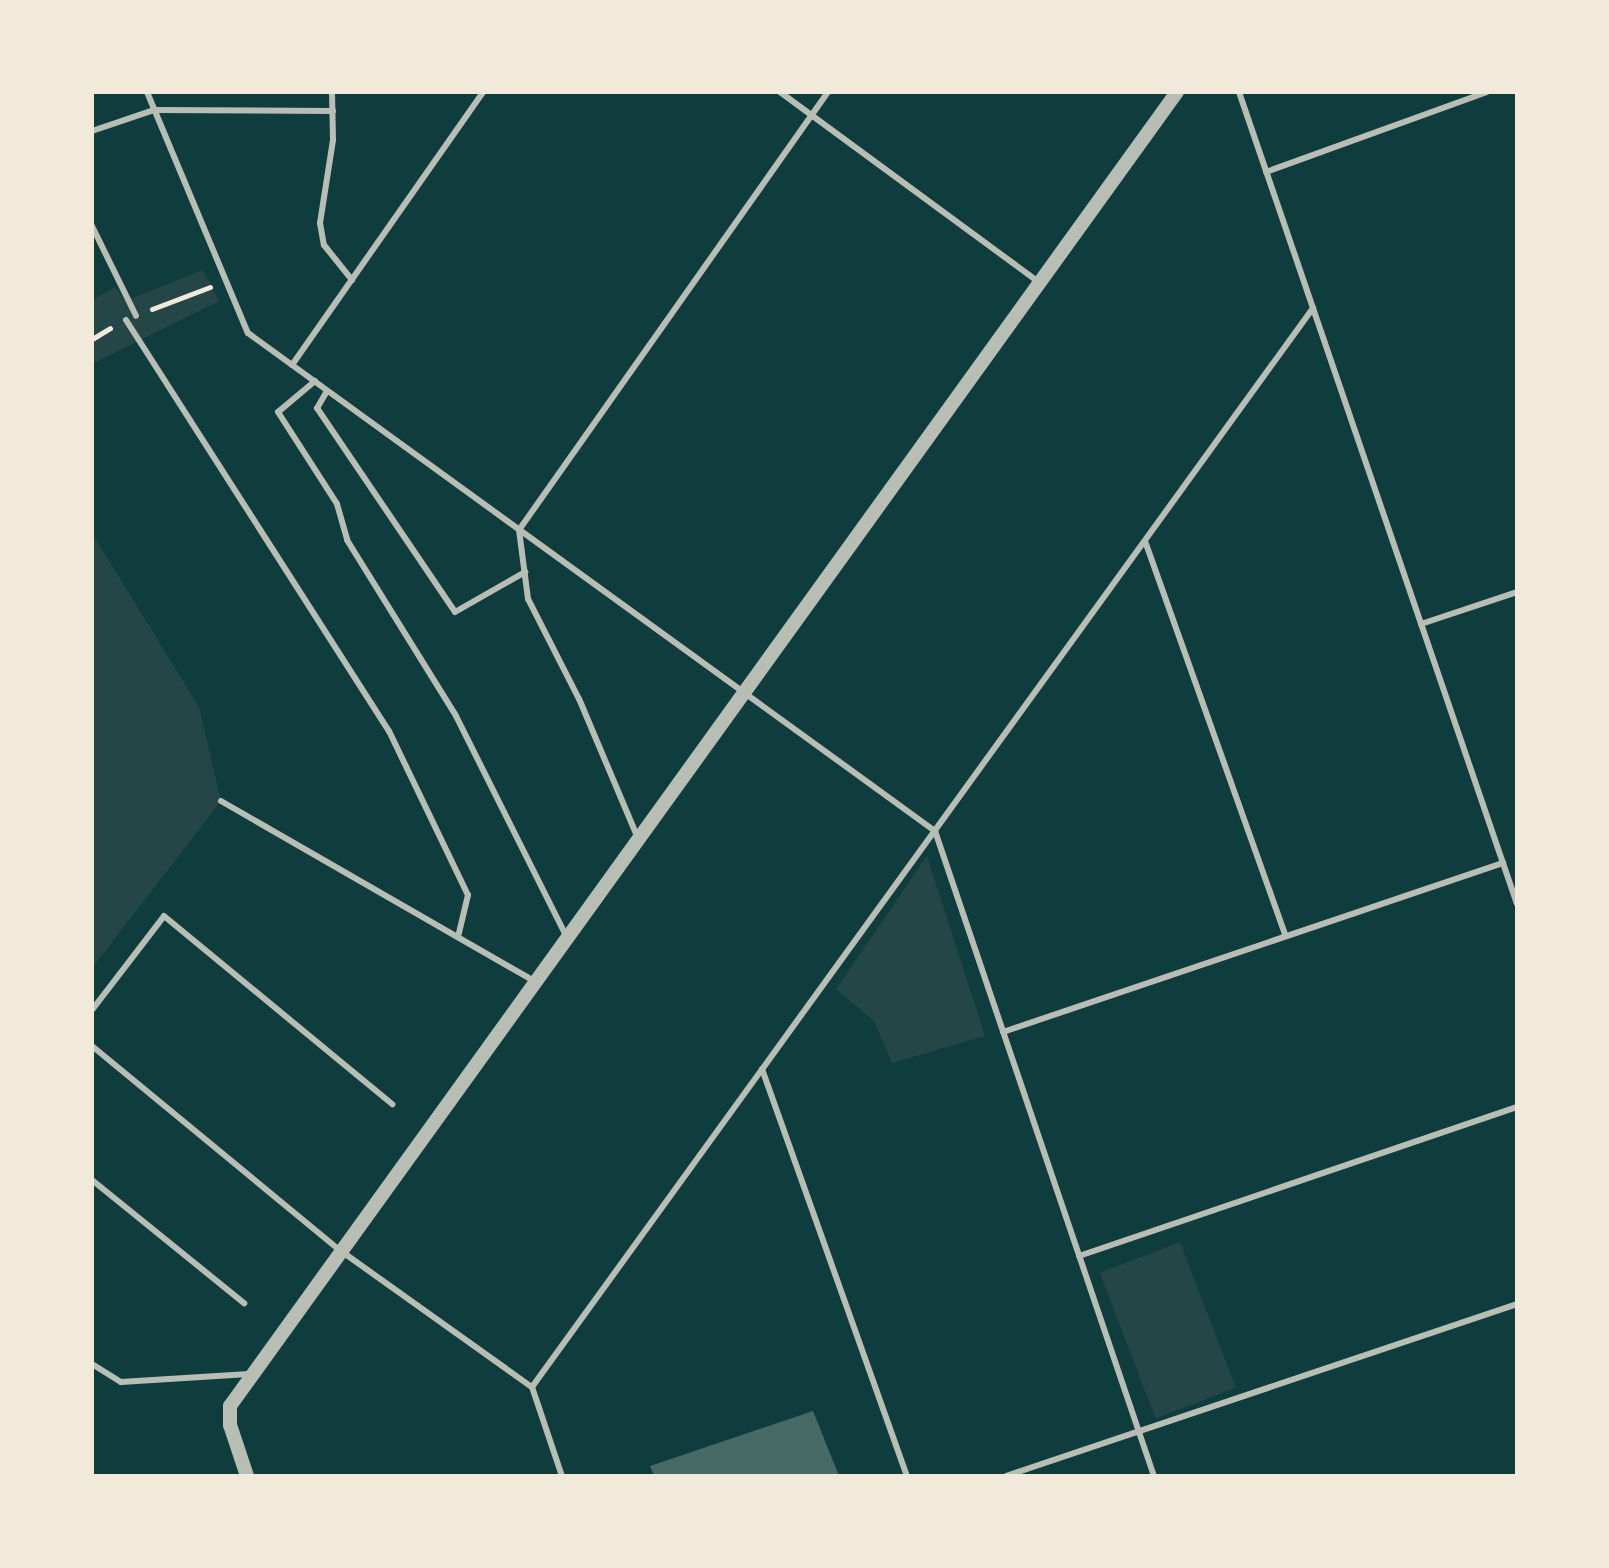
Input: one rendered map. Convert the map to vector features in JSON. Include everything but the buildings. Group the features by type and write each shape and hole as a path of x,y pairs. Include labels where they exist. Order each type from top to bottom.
{"street":[{"path":"247,1476 230,1425 230,1406 1177,92"}],"lane":[{"path":"147,92 248,333 935,831 1154,1476"},
{"path":"332,92 333,111 320,223 324,245 352,280"},
{"path":"292,365 483,92"},
{"path":"780,92 1040,283"},
{"path":"638,840 579,699 528,599 519,530 828,92"},
{"path":"1239,92 1517,904"},
{"path":"1266,172 1487,92"},
{"path":"92,131 154,110 333,111"},
{"path":"92,226 136,316"},
{"path":"532,1387 1313,308"},
{"path":"126,320 389,731 468,895 458,937"},
{"path":"315,381 278,412 337,504 347,540 456,716 567,938"},
{"path":"327,391 317,408 455,612 525,572"},
{"path":"1145,541 1286,936"},
{"path":"1421,624 1517,592"},
{"path":"221,801 536,982"},
{"path":"1003,1032 1503,863"},
{"path":"92,1010 164,916 392,1104"},
{"path":"92,1046 341,1251 532,1387 562,1476"},
{"path":"762,1069 907,1476"},
{"path":"1079,1256 1517,1107"},
{"path":"92,1180 244,1303"},
{"path":"1006,1476 1517,1304"},
{"path":"92,1364 121,1382 253,1374"}],"path":[{"path":"136,316 225,279"},
{"path":"92,339 126,320"}],"shaded area":[{"path":"203,270 219,301 92,364 92,300 115,287 125,301"},
{"path":"92,533 199,707 221,801 92,968"},
{"path":"927,856 985,1036 892,1063 874,1021 836,989"},
{"path":"1180,1242 1236,1388 1156,1418 1100,1273"}]}
